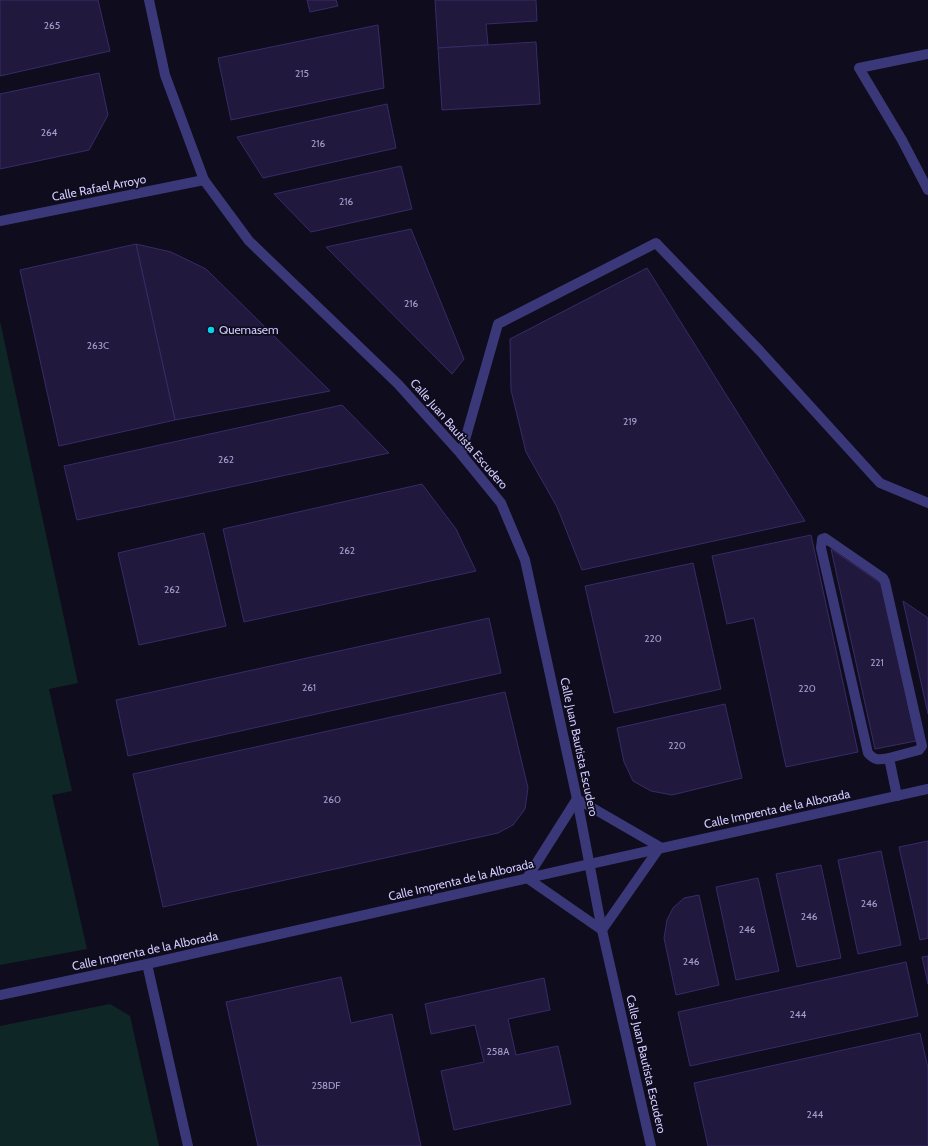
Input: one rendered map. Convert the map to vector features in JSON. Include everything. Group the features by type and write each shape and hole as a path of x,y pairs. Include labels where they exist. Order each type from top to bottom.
{"street":[{"name":"Calle Juan Bautista Escudero","path":"149,0 165,75 204,180 249,241 398,384 461,454 501,504 525,560 577,799 602,930 651,1146"},
{"path":"928,54 859,68 902,140 928,190"},
{"name":"Calle Rafael Arroyo","path":"0,220 204,180"},
{"path":"461,454 498,324 656,243 760,351 880,483 928,503"},
{"path":"825,538 883,578 886,582 922,746 919,750 889,758 878,760 873,758 868,753 821,548 822,539 825,538"},
{"path":"889,758 897,796"},
{"name":"Calle Imprenta de la Alborada","path":"0,996 660,847 928,789"},
{"path":"577,799 660,847 602,930 527,878 577,799"},
{"path":"147,964 188,1146"}],"green space":[{"path":"0,321 78,683 49,689 72,791 52,795 87,949 0,965"},
{"path":"110,1004 130,1016 159,1146 0,1146 0,1026"}],"building":[{"path":"0,0 98,0 110,51 0,76"},
{"path":"307,0 336,0 338,6 310,12"},
{"path":"435,0 536,0 537,21 486,24 488,45 438,48"},
{"path":"378,25 384,88 231,120 218,58"},
{"path":"536,42 540,104 442,110 438,48"},
{"path":"99,73 108,115 89,150 0,169 0,94"},
{"path":"387,104 396,148 263,178 237,137"},
{"path":"401,166 412,209 311,232 274,194"},
{"path":"411,229 464,359 452,374 326,247"},
{"name":"Quemasem","path":"136,244 171,252 206,269 330,391 175,420"},
{"path":"136,244 175,420 59,446 20,270"},
{"path":"647,268 805,521 582,570 557,507 526,452 511,390 510,339"},
{"path":"342,405 389,453 77,520 64,466"},
{"path":"422,484 456,529 476,571 244,622 223,529"},
{"path":"204,533 226,626 139,645 118,553"},
{"path":"811,535 858,752 786,767 754,618 727,624 712,556"},
{"path":"831,549 882,584 916,741 875,749"},
{"path":"693,563 721,689 614,713 585,586"},
{"path":"903,601 928,618 928,714"},
{"path":"489,618 501,673 128,756 116,700"},
{"path":"505,692 528,788 525,809 513,825 498,833 163,907 133,774"},
{"path":"725,704 742,778 672,795 651,791 633,781 624,762 617,728"},
{"path":"928,841 928,938 920,940 899,847"},
{"path":"881,851 901,945 858,954 838,860"},
{"path":"821,865 841,958 797,967 776,874"},
{"path":"758,878 779,971 736,980 716,887"},
{"path":"699,895 719,985 676,995 664,938 667,920 673,908 684,898"},
{"path":"928,956 928,984 922,957"},
{"path":"906,962 918,1016 690,1066 678,1012"},
{"path":"341,977 351,1023 392,1014 421,1146 258,1146 226,1002"},
{"path":"544,978 550,1010 508,1019 516,1055 558,1046 571,1104 454,1130 441,1071 484,1062 475,1025 431,1034 425,1004"},
{"path":"920,1033 928,1068 928,1146 708,1146 694,1083"}],"place":[{"name":"Quemasem","path":"211,330"}]}
